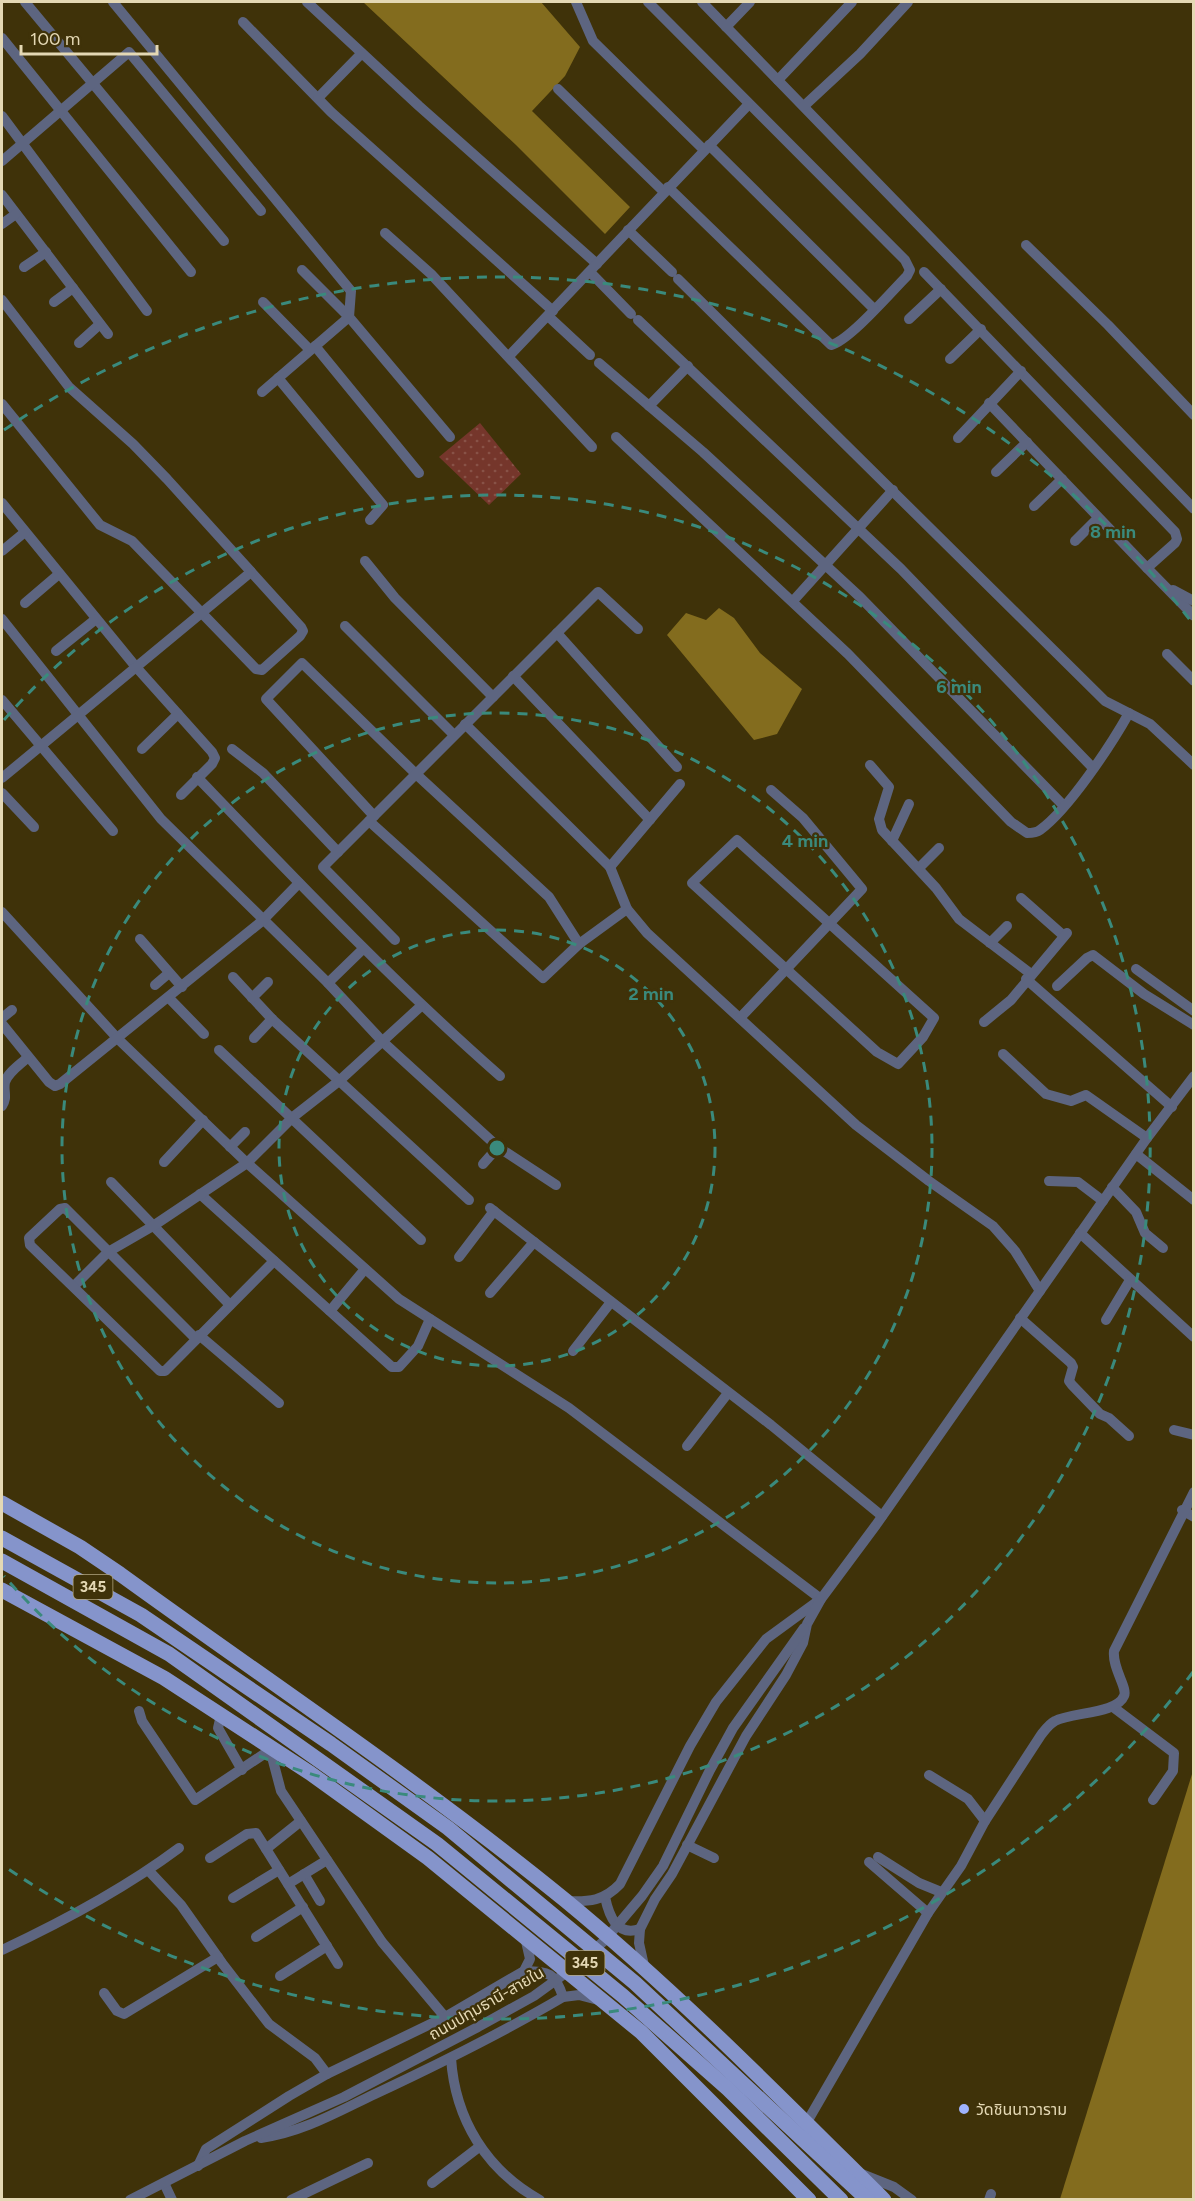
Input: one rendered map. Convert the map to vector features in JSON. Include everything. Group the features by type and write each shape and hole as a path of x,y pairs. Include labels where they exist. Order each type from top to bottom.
{"main road":[{"path":"2,1503 80,1547 311,1708 455,1813 567,1902 674,1996 740,2056 884,2199"},
{"name":"345","path":"2,1538 106,1595 182,1642 448,1828 635,1983 868,2199"},
{"name":"345","path":"2,1561 169,1654 309,1751 437,1844 526,1914 728,2089 841,2199"},
{"path":"2,1590 153,1672 273,1748 428,1858 641,2032 809,2199"},
{"path":"280,1710 311,1708"},
{"path":"309,1751 336,1791"},
{"path":"674,1996 738,2077"},
{"path":"641,2032 728,2089"}],"street":[{"path":"25,2 94,82 224,241"},
{"path":"113,2 351,291 349,317 261,392"},
{"path":"307,2 593,268 634,317 901,569 1093,768"},
{"path":"576,2 593,41 874,309"},
{"path":"558,89 827,343 831,345 840,342 907,276 909,264 748,105 648,2"},
{"path":"702,2 1194,509"},
{"path":"726,27 750,2"},
{"path":"778,80 852,2"},
{"path":"804,106 860,54 908,2"},
{"path":"243,22 318,98 550,314 590,355"},
{"path":"2,38 190,272"},
{"path":"2,160 129,52 261,211"},
{"path":"318,98 361,54"},
{"path":"509,356 748,105"},
{"path":"2,117 147,310"},
{"path":"2,195 108,334"},
{"path":"2,224 16,214"},
{"path":"628,230 1105,701 1165,736 1194,765"},
{"path":"386,233 431,274 592,447"},
{"path":"1026,244 1194,415"},
{"path":"24,267 46,252"},
{"path":"302,270 349,317 450,437"},
{"path":"924,272 1177,535 1175,543 1147,568"},
{"path":"54,302 73,288"},
{"path":"909,319 941,289"},
{"path":"2,300 69,387 160,472 303,632 262,669 256,669 132,541 100,525 2,404"},
{"path":"263,302 313,348 419,473"},
{"path":"79,343 100,324"},
{"path":"950,358 981,329"},
{"path":"599,363 825,564 908,645 1063,805"},
{"path":"649,406 688,366"},
{"path":"958,438 1021,371"},
{"path":"278,378 383,505 370,520"},
{"path":"989,403 1193,615"},
{"path":"616,437 793,601 1019,829 1027,833 1041,830 1093,768 1129,713"},
{"path":"996,472 1027,442"},
{"path":"1034,506 1062,479"},
{"path":"793,601 892,490"},
{"path":"2,503 136,667 207,745 215,758 212,764 181,795"},
{"path":"1075,541 1098,518"},
{"path":"2,551 25,532"},
{"path":"365,561 395,598 492,697"},
{"path":"2,778 251,572"},
{"path":"25,603 59,574"},
{"path":"1170,589 1194,601"},
{"path":"395,940 323,867 598,592 638,629"},
{"path":"2,619 161,819 262,921 328,983 383,1042 498,1147 556,1185"},
{"path":"56,651 96,619"},
{"path":"345,626 454,735"},
{"path":"557,633 677,767"},
{"path":"1167,654 1194,681"},
{"path":"579,944 549,897 416,774 302,663 266,699 371,818 543,978 579,944 627,909"},
{"path":"513,676 650,820"},
{"path":"2,700 113,831"},
{"path":"142,749 178,714"},
{"path":"465,724 610,867 627,909 647,933 856,1125 993,1226 1015,1251 1040,1291"},
{"path":"232,749 263,773 338,852"},
{"path":"870,765 889,787 879,824 892,841 919,868 958,919 1029,977 1172,1107"},
{"path":"198,777 363,949 421,1006 500,1076"},
{"path":"610,867 680,784"},
{"path":"740,1018 862,889 803,818 771,790"},
{"path":"2,793 33,827"},
{"path":"892,841 909,804"},
{"path":"737,840 829,924 934,1018 923,1037 898,1064 876,1052 692,883 737,840"},
{"path":"919,868 939,848"},
{"path":"2,1024 55,1086 118,1039 262,921 299,883"},
{"path":"984,1022 1006,1005 1065,934 1021,898"},
{"path":"2,912 118,1039 247,1163 399,1299 569,1408 821,1599"},
{"path":"990,943 1007,926"},
{"path":"140,939 182,987"},
{"path":"328,983 363,949"},
{"path":"1058,986 1093,955 1144,994 1194,1025"},
{"path":"1136,969 1194,1011"},
{"path":"154,985 169,973"},
{"path":"232,977 272,1019 469,1200"},
{"path":"252,998 268,982"},
{"path":"169,998 204,1034"},
{"path":"74,1286 108,1252 153,1226 247,1163 293,1117 339,1081 421,1006"},
{"path":"2,1018 12,1010"},
{"path":"254,1038 272,1019"},
{"path":"219,1050 293,1117 421,1240"},
{"path":"1003,1054 1046,1094 1071,1101 1086,1095 1146,1138"},
{"path":"2,1106 7,1096 5,1084 8,1076 28,1057"},
{"path":"645,1970 639,1943 640,1929 654,1899 672,1874 719,1782 786,1675 803,1643 807,1624 821,1599 882,1516 1146,1138 1194,1076"},
{"path":"164,1162 202,1120"},
{"path":"230,1147 245,1132"},
{"path":"483,1164 498,1147"},
{"path":"1136,1154 1194,1200"},
{"path":"1049,1180 1078,1182 1102,1201"},
{"path":"111,1182 230,1305"},
{"path":"1112,1187 1136,1212 1144,1233 1163,1248"},
{"path":"200,1194 396,1369 417,1346 430,1319"},
{"path":"274,1261 198,1337 165,1371 160,1371 30,1245 29,1238 60,1209 65,1208 198,1337 279,1403"},
{"path":"459,1257 492,1210 882,1516"},
{"path":"1080,1233 1194,1337"},
{"path":"490,1293 534,1242"},
{"path":"330,1311 365,1269"},
{"path":"1106,1320 1130,1280"},
{"path":"573,1351 611,1302"},
{"path":"1020,1318 1071,1363 1073,1367 1069,1380 1072,1385 1100,1414 1109,1418 1129,1436"},
{"path":"687,1446 728,1393"},
{"path":"1174,1430 1194,1435"},
{"path":"807,2122 928,1913 962,1866 985,1821 1052,1723 1113,1707 1124,1697 1125,1692 1114,1668 1114,1651 1139,1605 1182,1510 1194,1492"},
{"path":"1182,1510 1194,1517"},
{"path":"567,1902 587,1902 605,1897 627,1875 675,1775 706,1718 738,1671 766,1638 821,1599"},
{"name":"ถนนปทุมธานี-สายใน","path":"130,2199 245,2141 344,2097 478,2027 534,1996 604,1941 642,1896 663,1866 699,1790 733,1728 807,1624"},
{"path":"1113,1707 1174,1753 1173,1771 1153,1800"},
{"path":"139,1711 142,1721 195,1800 273,1748"},
{"path":"221,1715 218,1728 242,1770"},
{"path":"273,1748 272,1757 281,1791 382,1942 445,2017"},
{"path":"929,1775 968,1799 985,1821"},
{"path":"266,1849 301,1821"},
{"path":"210,1858 248,1834 256,1833 338,1964"},
{"path":"687,1845 714,1858"},
{"path":"2,1950 68,1919 149,1871 179,1848"},
{"path":"928,1913 873,1859 941,1892"},
{"path":"288,1884 327,1860"},
{"path":"233,1898 279,1869"},
{"path":"149,1871 181,1905 218,1958 270,2024 315,2058 327,2074"},
{"path":"304,1874 320,1901"},
{"path":"605,1897 608,1914 614,1923 625,1931 640,1929"},
{"path":"256,1937 303,1907"},
{"name":"ถนนปทุมธานี-สายใน","path":"198,2166 206,2149 327,2074 445,2017 524,1971 530,1959 524,1935"},
{"path":"280,1976 327,1946"},
{"path":"104,1994 117,2011 124,2014 218,1958"},
{"path":"524,1971 552,1975 558,1981 563,1997"},
{"path":"245,2141 284,2135 315,2124 451,2058 563,1997 579,1995 592,1997 614,2009"},
{"path":"451,2058 457,2100 464,2121 480,2147 500,2170 526,2192 540,2199"},
{"path":"432,2183 480,2147"},
{"path":"291,2199 368,2163"},
{"path":"856,2172 894,2187 912,2199"},
{"path":"164,2183 172,2199"}],"shaded area":[{"path":"363,2 541,2 580,47 565,76 532,111 630,207 605,234 516,145"},
{"path":"480,423 521,474 489,505 439,457"},
{"path":"719,608 734,618 760,653 802,689 777,734 754,740 667,635 686,613 706,620"},
{"path":"1193,1771 1193,2199 1060,2199"}],"place":[{"name":"วัดชินนาวาราม","path":"964,2109"}]}
